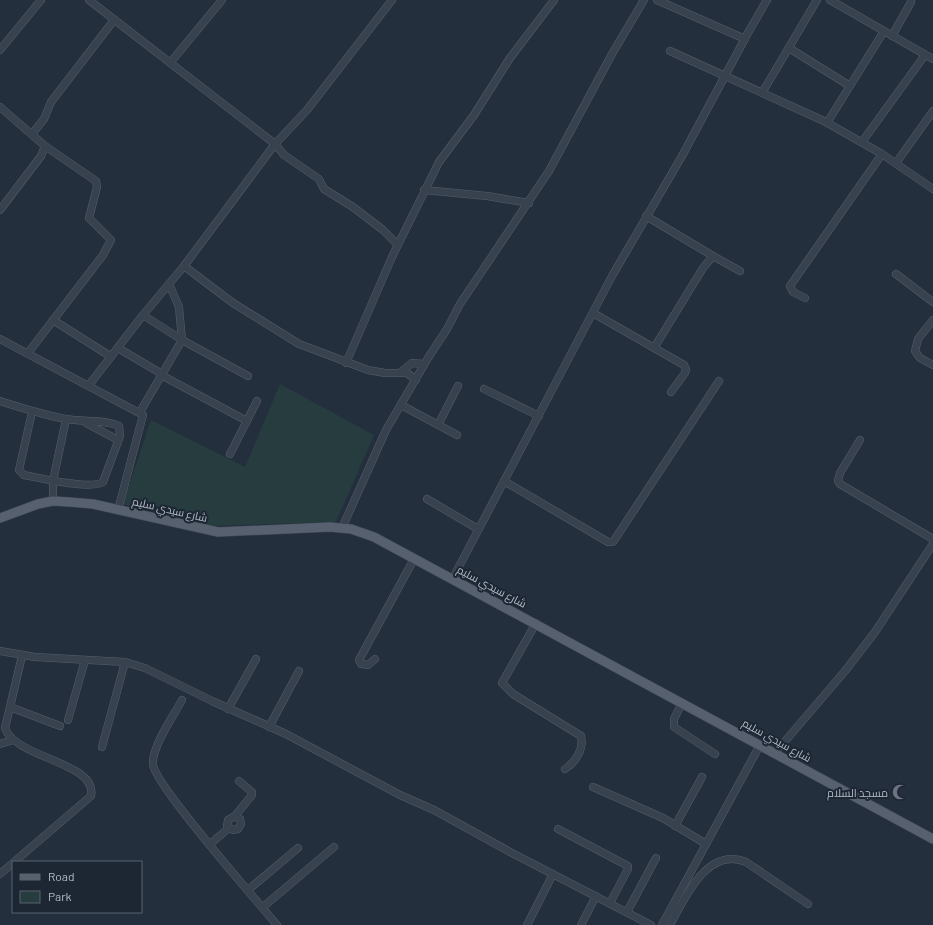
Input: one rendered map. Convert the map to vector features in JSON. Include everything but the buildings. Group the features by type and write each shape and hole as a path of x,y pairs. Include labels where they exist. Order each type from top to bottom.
{"main road":[{"name":"شارع سيدي سليم","path":"0,518 38,504 53,502 81,502 218,532 342,528 356,530 374,537 453,578 933,840"}],"street":[{"path":"0,50 41,0"},
{"path":"89,0 275,144 284,155 320,179 324,189 353,207 383,230 398,245"},
{"path":"170,63 222,0"},
{"path":"89,385 110,356 184,266 275,144 307,110 392,0"},
{"path":"346,363 398,245 439,162 474,115 510,58 554,0"},
{"path":"342,528 386,430 460,304 529,203 563,148 609,60 644,0"},
{"path":"657,0 745,39"},
{"path":"453,578 593,313 767,0"},
{"path":"762,93 817,0"},
{"path":"830,0 933,59"},
{"path":"892,36 911,2"},
{"path":"32,134 44,119 51,102 114,20"},
{"path":"827,123 884,31"},
{"path":"789,48 850,86"},
{"path":"670,51 827,123 882,154 933,189"},
{"path":"862,142 925,55"},
{"path":"0,107 45,146 96,181 97,187 89,218 110,237 103,255 28,353"},
{"path":"896,163 933,112"},
{"path":"0,210 41,156 45,146"},
{"path":"804,298 793,292 790,286 882,154"},
{"path":"424,190 487,196 529,203"},
{"path":"646,216 740,271"},
{"path":"654,348 713,256"},
{"path":"184,266 228,300 288,338 346,363 377,372 401,372 412,375 416,380"},
{"path":"896,274 933,302"},
{"path":"140,412 182,340 179,307 169,284"},
{"path":"593,313 684,365 686,368 685,373 671,392"},
{"path":"143,315 182,340 248,376"},
{"path":"53,320 110,356"},
{"path":"933,320 918,339 915,351 920,358 933,365"},
{"path":"0,339 140,412 144,418 118,510"},
{"path":"118,348 161,375 247,421"},
{"path":"401,372 412,363 424,364"},
{"path":"504,481 608,542 613,542 719,381"},
{"path":"438,425 458,386"},
{"path":"484,389 538,416"},
{"path":"0,401 32,412 84,422 113,423 119,426 121,429 118,440 102,482 95,486 53,480 24,475 19,470 32,412"},
{"path":"230,454 257,402"},
{"path":"401,405 457,435"},
{"path":"53,502 53,480 66,419"},
{"path":"84,422 118,440"},
{"path":"860,440 840,473 838,481 840,484 933,539"},
{"path":"427,499 478,529"},
{"path":"775,753 862,649 909,582 933,544"},
{"path":"374,659 373,662 368,665 361,664 359,660 414,558"},
{"path":"536,623 502,683 513,694 581,736 582,743 577,758 565,769"},
{"path":"0,651 22,656 125,662 145,668 228,709 269,727 400,796 434,810 552,874 651,925"},
{"path":"15,861 92,796 92,785 79,772 49,759 8,736 5,728 22,656"},
{"path":"228,709 256,659"},
{"path":"68,720 85,660"},
{"path":"102,747 125,662"},
{"path":"269,727 299,671"},
{"path":"182,700 154,751 153,770 179,807 277,925"},
{"path":"682,703 674,719 674,727 714,754"},
{"path":"10,708 60,726"},
{"path":"0,744 13,740"},
{"path":"662,925 760,745"},
{"path":"675,826 702,777"},
{"path":"229,828 228,820 235,816 252,795 252,792 239,781"},
{"path":"593,787 663,818 706,844"},
{"path":"229,828 234,830 240,827 240,819 235,816"},
{"path":"210,844 229,828"},
{"path":"558,829 628,866 628,869 610,903"},
{"path":"263,907 334,847"},
{"path":"248,890 298,848"},
{"path":"627,912 656,858"},
{"path":"670,925 687,893 697,880 707,869 724,859 737,859 746,862 808,904"},
{"path":"0,874 12,864"},
{"path":"527,925 552,874"},
{"path":"581,925 596,896"}],"green space":[{"path":"280,384 374,435 336,522 211,526 123,504 151,420 245,467"}],"place":[{"name":"مسجد السلام","path":"900,792"}]}
